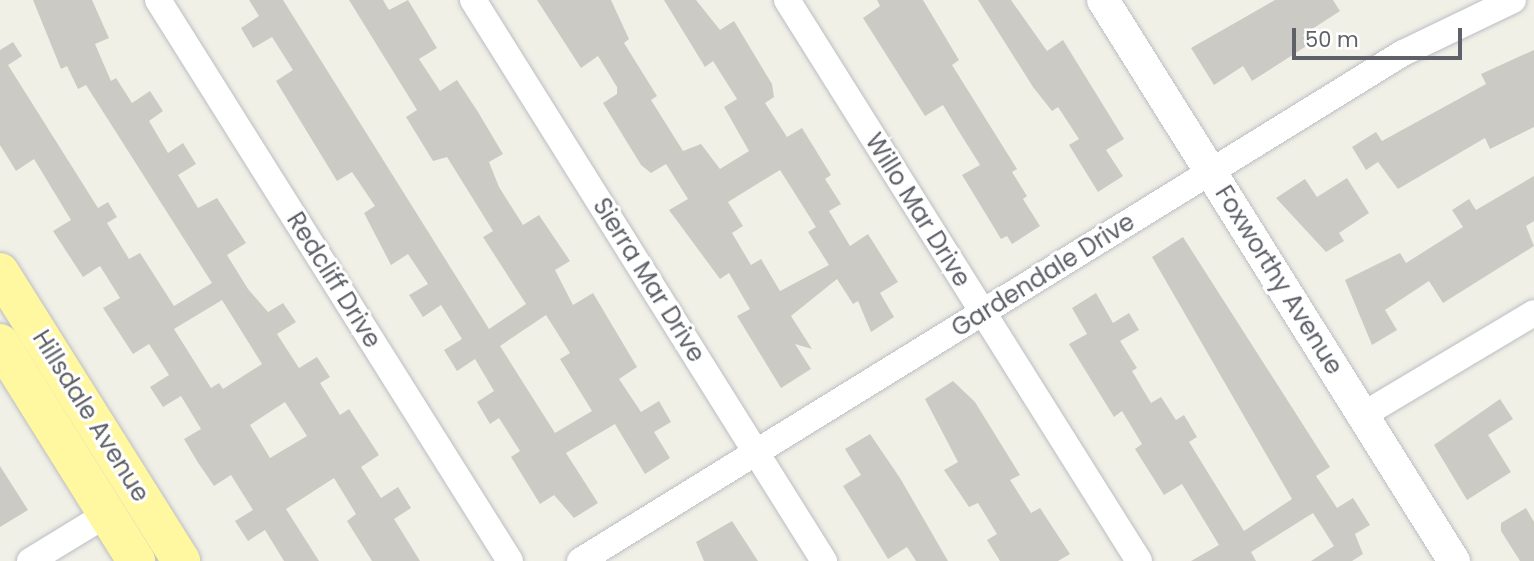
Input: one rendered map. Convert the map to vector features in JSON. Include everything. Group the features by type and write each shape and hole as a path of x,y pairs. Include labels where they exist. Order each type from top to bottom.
{"highway":[{"name":"Hillsdale Avenue","path":"0,272 181,561"},
{"name":"Hillsdale Avenue","path":"0,343 136,561"}],"street":[{"name":"Redcliff Drive","path":"158,0 510,561"},
{"name":"Sierra Mar Drive","path":"473,0 824,561"},
{"name":"Willo Mar Drive","path":"787,0 1139,561"},
{"name":"Foxworthy Avenue","path":"1103,0 1454,561"},
{"name":"Gardendale Drive","path":"580,561 1402,53 1513,0"},
{"path":"1363,415 1534,313"},
{"path":"30,561 107,514"}],"building":[{"path":"33,0 92,0 109,38 95,44 111,81 116,78 132,103 150,91 163,111 149,121 168,153 183,143 196,164 178,175 198,208 217,198 246,243 227,255 248,289 268,312 283,303 296,322 277,334 299,368 317,357 330,377 320,383 340,415 349,409 379,455 361,467 381,498 398,487 411,508 394,519 420,561 372,561 347,521 356,514 334,478 286,509 319,561 284,561 265,530 248,541 235,521 253,510 231,475 214,486 197,461 184,439 201,429 181,396 163,407 150,387 169,375 149,344 133,354 103,308 120,298 100,266 83,277 53,231 71,220 34,159 16,171 0,145 0,50 13,42 22,56 8,65 98,208 108,202 117,217 107,223 129,259 140,253 174,306 212,283 86,85 78,89 67,66 61,69","holes":["222,300 262,364 223,389 219,383 211,388 174,329","285,402 307,436 270,458 250,425"]},
{"path":"249,0 283,0 489,329 526,304 483,237 493,231 447,157 433,161 406,117 417,110 349,0 383,0 389,10 408,0 437,48 419,59 440,91 457,80 478,112 503,154 489,162 499,187 523,225 539,215 570,261 555,270 573,305 593,293 637,367 619,379 641,412 659,401 671,422 654,432 670,458 645,474 615,424 566,453 598,503 574,518 554,495 540,504 511,457 520,451 499,418 490,424 477,402 494,391 475,359 457,371 444,350 462,339 441,305 423,317 409,295 428,284 408,254 391,265 364,213 375,206 352,172 337,181 276,81 293,70 272,37 253,48 241,28 259,16","holes":["546,315 570,353 560,359 592,411 555,433 500,346"]},
{"path":"537,0 611,0 629,39 624,43 657,96 651,100 683,151 701,144 720,169 749,151 724,107 737,99 713,61 705,67 664,0 696,0 720,30 734,21 772,84 774,97 765,103 787,137 802,128 831,175 825,179 841,204 829,211 850,246 868,234 898,282 880,293 894,317 871,332 858,301 853,304 837,279 791,316 812,349 795,344 811,369 781,388 737,316 750,309 729,273 720,279 669,210 688,199 666,164 651,173 641,165 603,103 617,94 617,87 598,56 581,68","holes":["780,170 816,227 808,232 829,265 780,291 761,259 751,265 732,233 743,226 728,202"]},
{"path":"877,0 923,0 959,60 952,65 1017,169 1012,172 1027,196 1023,199 1040,226 1012,244 1007,236 1001,239 962,175 980,165 943,105 925,116 863,18 880,6"},
{"path":"978,0 1011,0 1047,51 1063,40 1124,139 1106,150 1123,176 1098,192 1069,145 1079,139 1058,107 1052,111 1033,87"},
{"path":"1275,0 1333,0 1340,11 1303,35 1308,45 1252,81 1243,66 1214,85 1191,48"},
{"path":"1534,50 1534,127 1490,149 1485,138 1398,189 1378,162 1366,170 1352,147 1376,132 1382,141 1486,84 1481,74"},
{"path":"1534,176 1534,221 1526,226 1534,246 1443,303 1429,281 1385,310 1397,330 1372,345 1345,280 1400,253 1406,263 1463,227 1452,210 1469,199 1476,210"},
{"path":"1347,178 1369,213 1339,233 1344,241 1326,252 1276,198 1305,179 1317,197"},
{"path":"1183,237 1330,467 1316,476 1337,508 1353,498 1370,525 1355,534 1363,554 1352,561 1311,561 1334,546 1313,513 1251,552 1256,561 1191,561 1219,545 1182,484 1164,495 1135,449 1142,444 1122,411 1114,417 1069,344 1087,334 1072,308 1096,293 1113,323 1129,313 1139,330 1120,341 1137,368 1132,371 1151,403 1161,397 1176,420 1184,415 1197,437 1189,442 1244,531 1292,499 1152,257"},
{"path":"953,381 975,402 1020,475 1010,480 1031,513 1040,508 1070,554 1058,561 1000,561 987,540 997,534 978,503 969,507 944,470 958,462 925,399"},
{"path":"1500,399 1513,419 1488,435 1511,472 1467,500 1434,445"},
{"path":"870,434 900,478 948,561 916,561 907,547 888,559 843,486 861,475 845,449"},
{"path":"0,466 28,510 0,527"},
{"path":"1526,508 1534,522 1534,561 1520,561 1501,531 1501,523"},
{"path":"732,521 758,561 704,561 696,542"}]}
